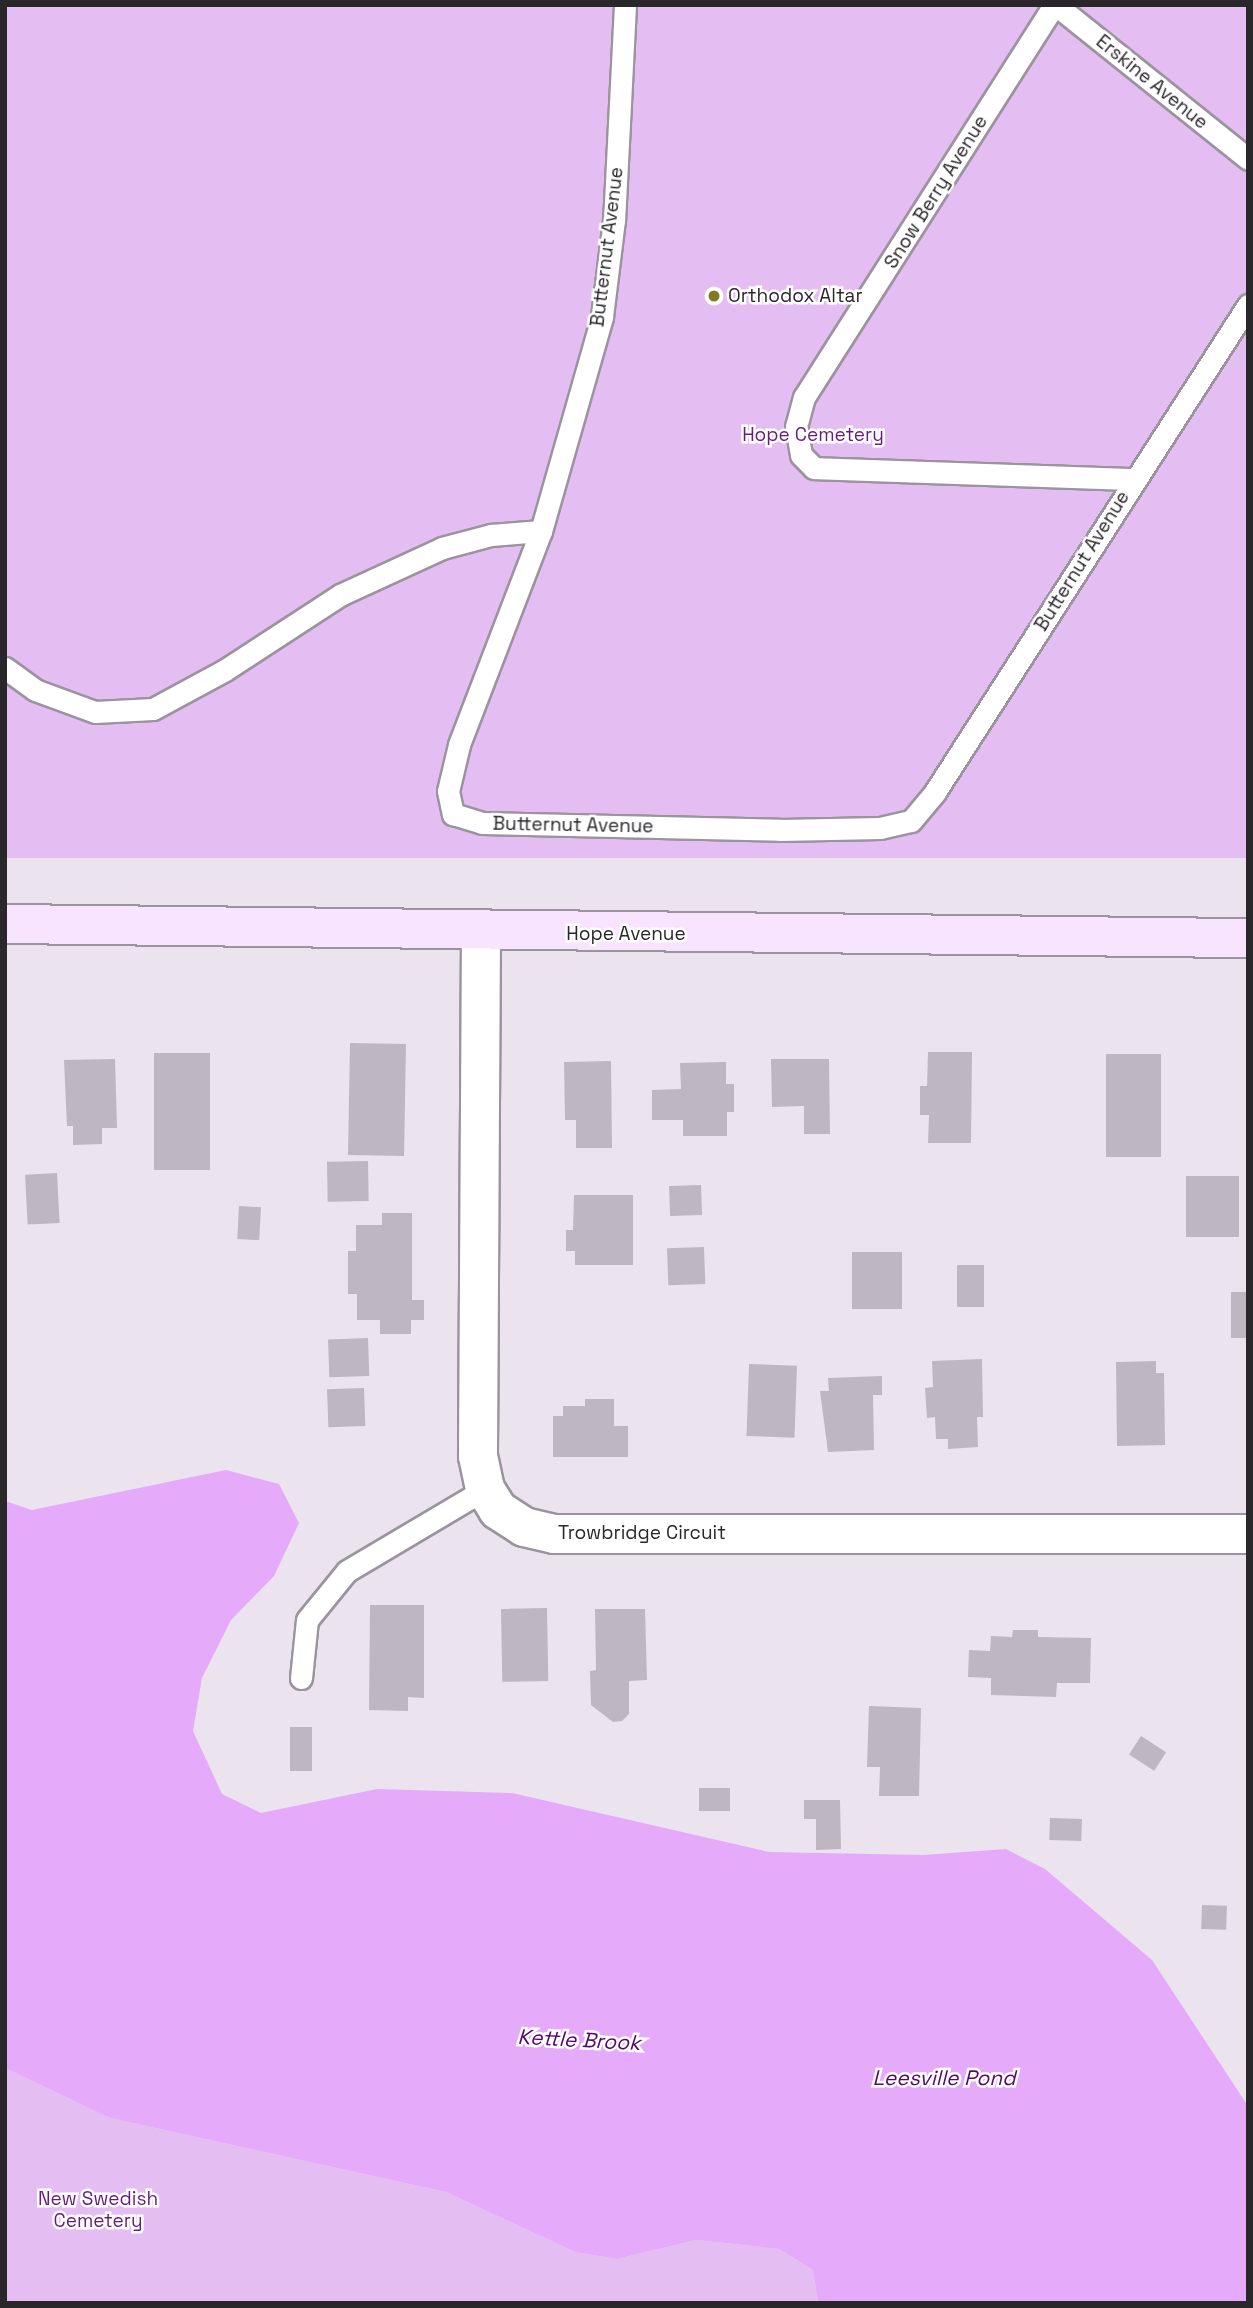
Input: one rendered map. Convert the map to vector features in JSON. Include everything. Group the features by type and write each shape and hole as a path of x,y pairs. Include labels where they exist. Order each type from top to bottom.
{"main road":[{"name":"Hope Avenue","path":"5,923 481,933 1248,938"}],"street":[{"name":"Trowbridge Circuit","path":"481,933 478,1456 485,1489 498,1510 524,1527 554,1534 1248,1534"}],"lane":[{"name":"Butternut Avenue","path":"625,5 614,220 602,317 541,531 459,746 448,791 453,814 482,823 880,828 911,821 935,792 1248,305"},
{"name":"Erskine Avenue","path":"1055,5 1248,159"},
{"name":"Snow Berry Avenue","path":"1055,5 804,397 796,426 801,455 814,468 1135,479"},
{"path":"5,668 35,690 95,712 153,709 225,670 340,595 442,548 491,535 541,531"},
{"path":"301,1678 307,1620 347,1571 485,1489"}],"green space":[{"name":"Hope Cemetery","path":"5,5 1248,5 1248,858 5,858"},
{"name":"New Swedish Cemetery","path":"5,2068 110,2118 446,2192 575,2252 617,2259 696,2240 779,2249 813,2270 818,2303 5,2303"}],"water":[{"name":"Leesville Pond","path":"226,1470 279,1484 299,1523 274,1576 231,1620 202,1678 193,1731 222,1794 261,1813 377,1789 512,1793 769,1852 923,1855 1006,1849 1045,1869 1152,1960 1248,2106 1248,2303 818,2303 813,2270 779,2249 696,2240 617,2259 575,2252 446,2192 110,2118 5,2068 5,1501 32,1510"}],"building":[{"path":"350,1043 406,1044 404,1156 348,1155"},
{"path":"928,1052 972,1052 971,1143 928,1143 929,1115 920,1115 920,1086 927,1086"},
{"path":"154,1053 210,1053 210,1170 154,1170"},
{"path":"1106,1054 1161,1054 1161,1157 1106,1157"},
{"path":"115,1059 117,1128 102,1128 102,1144 73,1145 73,1126 67,1126 64,1060"},
{"path":"771,1059 829,1059 830,1134 804,1134 804,1106 772,1107"},
{"path":"611,1061 612,1148 576,1148 576,1120 565,1120 564,1062"},
{"path":"726,1062 726,1084 734,1084 734,1112 727,1112 727,1136 683,1136 683,1120 652,1120 652,1090 681,1089 680,1063"},
{"path":"368,1161 369,1201 328,1202 327,1162"},
{"path":"57,1173 60,1223 28,1225 25,1175"},
{"path":"1186,1176 1239,1176 1239,1237 1186,1237"},
{"path":"701,1185 702,1215 670,1216 669,1186"},
{"path":"574,1195 633,1195 633,1265 575,1265 575,1251 566,1251 566,1230 573,1230"},
{"path":"239,1206 261,1207 259,1240 237,1239"},
{"path":"382,1213 412,1213 412,1300 424,1300 424,1320 411,1320 411,1334 380,1334 380,1320 357,1320 357,1294 348,1294 348,1251 356,1251 356,1225 382,1225"},
{"path":"704,1247 705,1284 668,1285 667,1248"},
{"path":"852,1252 902,1252 902,1309 852,1309"},
{"path":"957,1265 984,1265 984,1307 957,1307"},
{"path":"1231,1292 1248,1292 1248,1338 1231,1338"},
{"path":"368,1338 369,1376 329,1377 328,1339"},
{"path":"982,1359 983,1417 977,1417 978,1447 948,1449 948,1439 936,1439 935,1417 927,1418 925,1388 933,1387 932,1361"},
{"path":"1156,1361 1156,1373 1164,1373 1165,1445 1117,1446 1116,1362"},
{"path":"749,1364 797,1366 794,1438 746,1436"},
{"path":"882,1376 882,1395 873,1395 874,1450 828,1452 820,1391 829,1391 828,1378"},
{"path":"364,1388 365,1426 328,1427 327,1389"},
{"path":"585,1399 614,1399 614,1426 628,1426 628,1457 553,1457 553,1416 563,1416 563,1406 585,1406"},
{"path":"370,1605 424,1605 424,1698 408,1697 408,1711 369,1710"},
{"path":"547,1608 548,1681 502,1682 501,1609"},
{"path":"595,1609 645,1609 647,1680 629,1681 629,1714 622,1721 613,1722 591,1705 590,1671 596,1670"},
{"path":"1013,1630 1038,1630 1038,1637 1091,1638 1090,1683 1057,1683 1056,1697 991,1695 991,1678 968,1677 969,1650 990,1651 991,1636 1012,1637"},
{"path":"869,1706 921,1708 919,1796 879,1796 880,1767 867,1767"},
{"path":"290,1727 312,1727 312,1771 290,1771"},
{"path":"1141,1736 1166,1752 1154,1771 1129,1754"},
{"path":"699,1788 730,1788 730,1811 699,1811"},
{"path":"804,1800 840,1800 841,1849 816,1850 816,1819 804,1819"},
{"path":"1050,1818 1082,1819 1081,1841 1049,1840"},
{"path":"1202,1905 1227,1906 1226,1930 1201,1929"}],"place":[{"name":"Orthodox Altar","path":"714,296"}],"water label":[{"name":"Kettle Brook","path":"579,2040"}]}
